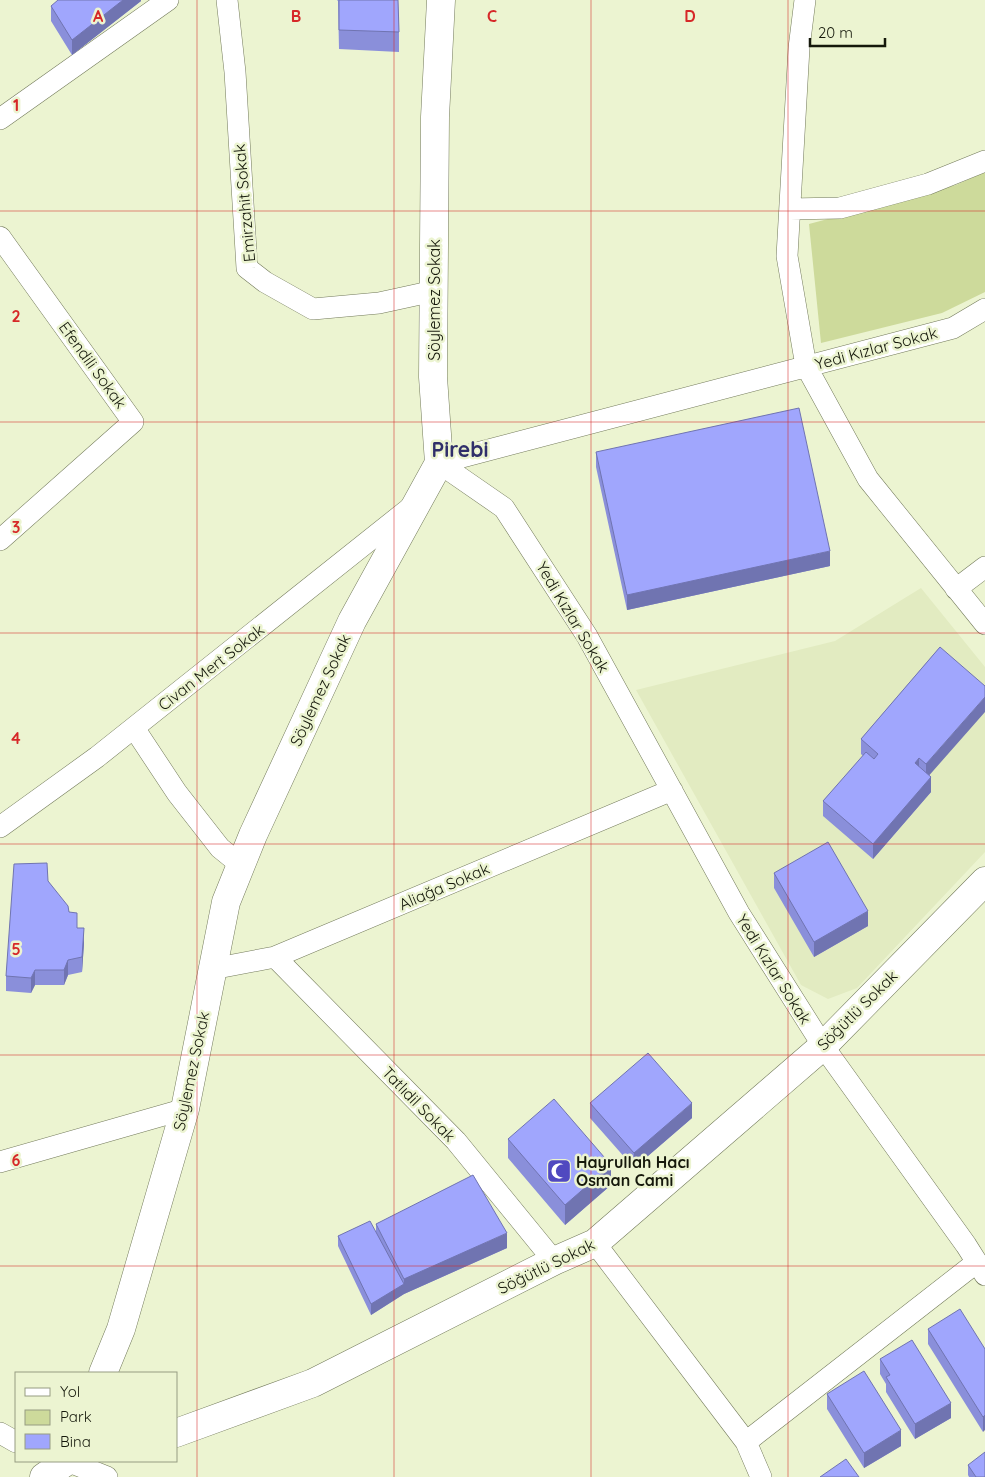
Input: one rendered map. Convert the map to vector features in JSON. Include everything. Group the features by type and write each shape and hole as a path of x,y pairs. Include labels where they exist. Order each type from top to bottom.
{"street":[{"path":"0,118 168,0"},
{"name":"Emirzahit Sokak","path":"227,0 235,72 247,268 265,282 313,309 379,303 434,291"},
{"name":"Söylemez Sokak","path":"103,1372 121,1329 184,1109 226,902 253,835 352,621 439,463 433,376 435,117 441,0"},
{"path":"805,0 799,48 787,256 806,366 868,478 985,624"},
{"path":"790,209 840,208 928,184 985,161"},
{"name":"Efendili Sokak","path":"0,237 133,422 0,540"},
{"name":"Yedi Kızlar Sokak","path":"439,463 953,328 985,309"},
{"name":"Yedi Kızlar Sokak","path":"439,463 504,508 587,636 738,913 823,1046 981,1268"},
{"name":"Civan Mert Sokak","path":"0,827 97,757 418,502"},
{"path":"956,589 985,567"},
{"path":"134,728 177,793 220,848 241,865"},
{"name":"Aliağa Sokak","path":"212,969 274,957 672,790"},
{"name":"Söğütlü Sokak","path":"178,1432 313,1383 554,1261 595,1243 823,1046 985,881"},
{"name":"Tatlıdil Sokak","path":"274,957 456,1141 554,1261"},
{"path":"0,1162 184,1109"},
{"path":"595,1243 746,1442 761,1477"},
{"path":"746,1442 981,1268"},
{"path":"0,1433 15,1441"},
{"path":"44,1477 66,1462"},
{"path":"70,1462 107,1477"}],"shaded area":[{"path":"921,588 985,667 985,852 857,988 828,999 801,985 636,690 835,641"}],"green space":[{"path":"985,172 985,292 942,313 821,343 809,224 956,185"}],"building":[{"path":"58,0 123,0 72,40 51,6"},
{"path":"339,0 398,0 399,32 339,30"},
{"path":"799,408 830,551 627,595 596,452"},
{"path":"940,647 985,686 985,697 926,764 919,758 915,763 931,777 873,844 823,801 866,752 874,759 878,754 861,739"},
{"path":"828,842 868,911 814,942 774,873"},
{"path":"47,863 48,881 68,906 69,912 77,913 77,928 84,928 82,957 68,960 64,970 35,970 31,978 6,976 14,864"},
{"path":"648,1053 692,1103 634,1153 590,1103"},
{"name":"Hayrullah Hacı Osman Cami","path":"554,1099 611,1165 565,1205 508,1139"},
{"path":"473,1175 507,1233 404,1279 376,1224"},
{"path":"370,1221 404,1284 371,1304 338,1236"},
{"path":"960,1309 985,1349 985,1415 983,1417 928,1329"},
{"path":"912,1340 951,1403 915,1424 886,1377 890,1375 880,1359"},
{"path":"864,1371 901,1430 864,1453 827,1394"},
{"path":"985,1452 985,1477 976,1477 968,1465"},
{"path":"846,1459 859,1477 820,1477"}],"place":[{"name":"Hayrullah Hacı Osman Cami","path":"559,1171"}],"district":[{"name":"Pirebi","path":"460,450"}]}
